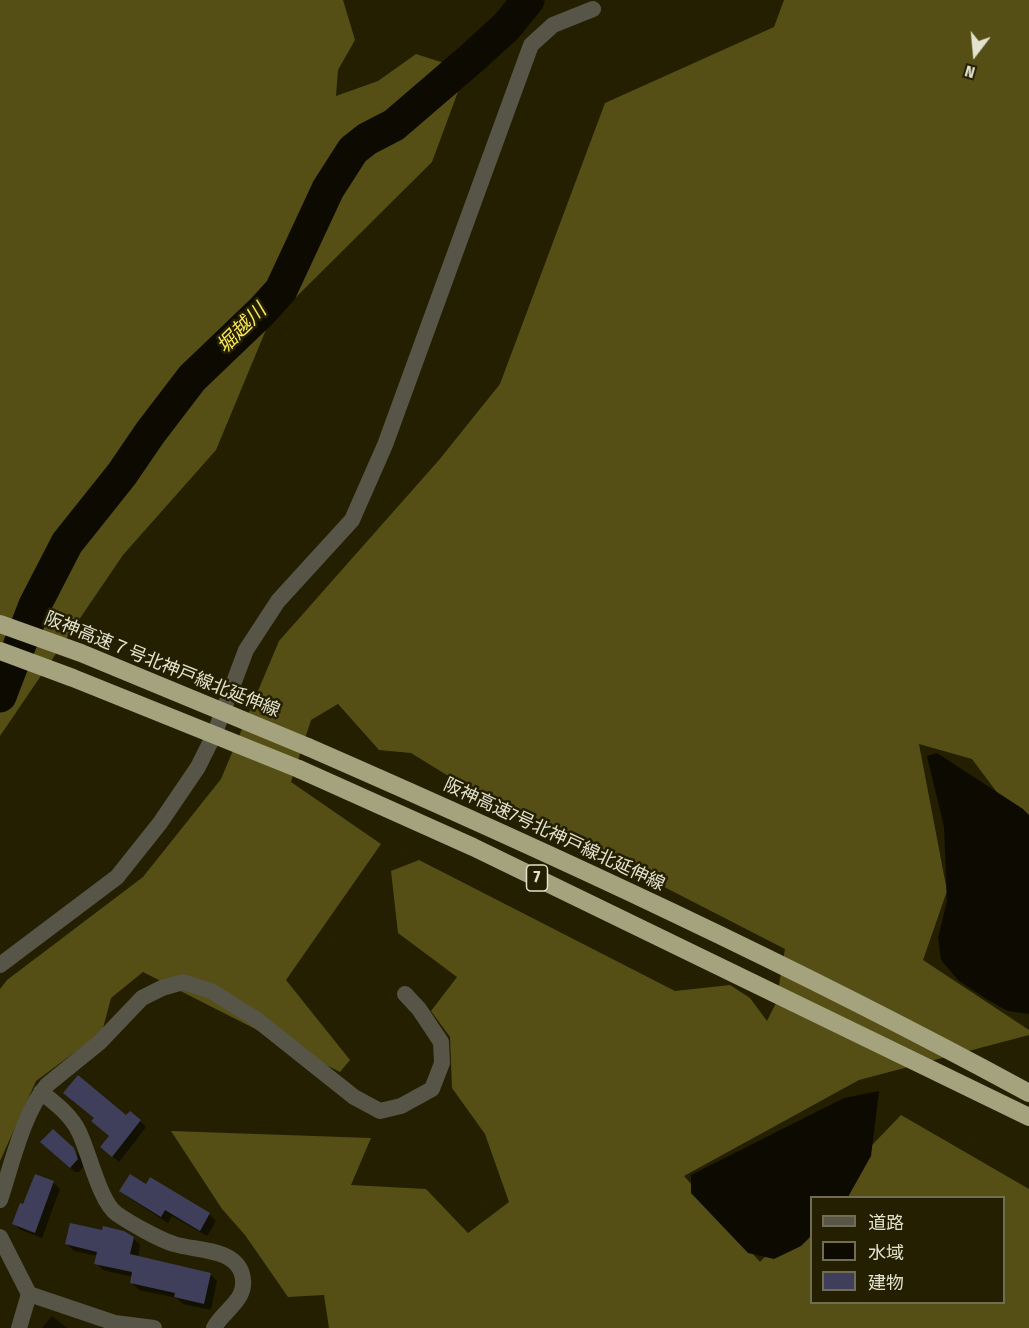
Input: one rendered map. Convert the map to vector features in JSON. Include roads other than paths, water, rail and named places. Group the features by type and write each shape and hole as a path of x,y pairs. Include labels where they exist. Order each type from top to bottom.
{"highway":[{"name":"阪神高速７号北神戸線北延伸線","path":"0,624 81,653 309,747"},
{"name":"7","path":"0,651 84,682 299,769 473,846 771,993 942,1074 995,1104 1029,1130"},
{"name":"阪神高速7号北神戸線北延伸線","path":"309,747 492,828 896,1022"},
{"name":"7","path":"896,1022 956,1045 1029,1080"},
{"name":"7","path":"896,1022 1029,1093"},
{"name":"7","path":"995,1104 1029,1117"}],"street":[{"path":"0,965 117,877 160,824 202,759 214,735 246,650 278,602 352,520 390,434 531,45 553,25 593,9"},
{"path":"0,1200 26,1125 41,1092 100,1042 142,998 162,988 183,982 211,991 256,1019 354,1097 380,1111 401,1106 432,1089 442,1064 441,1042 419,1009 405,994"},
{"path":"41,1092 65,1112 78,1130 106,1201 115,1213 172,1244 220,1254 234,1260 242,1274 243,1291 234,1306 219,1319 214,1328"},
{"path":"0,1237 29,1294 19,1328"},
{"path":"29,1294 115,1323 154,1328"}],"water":[{"path":"937,753 1029,815 1029,1014 1008,1011 988,1000 959,981 941,960 938,938 947,901 944,827 927,756"},
{"path":"879,1091 871,1156 849,1196 810,1196 810,1237 801,1246 774,1259 748,1253 691,1193 691,1175 844,1098"}],"waterway":[{"name":"堀越川","path":"0,696 35,605 67,543 122,474 192,378 281,290 328,189 353,150 367,139 394,125 507,26 528,0"}]}
